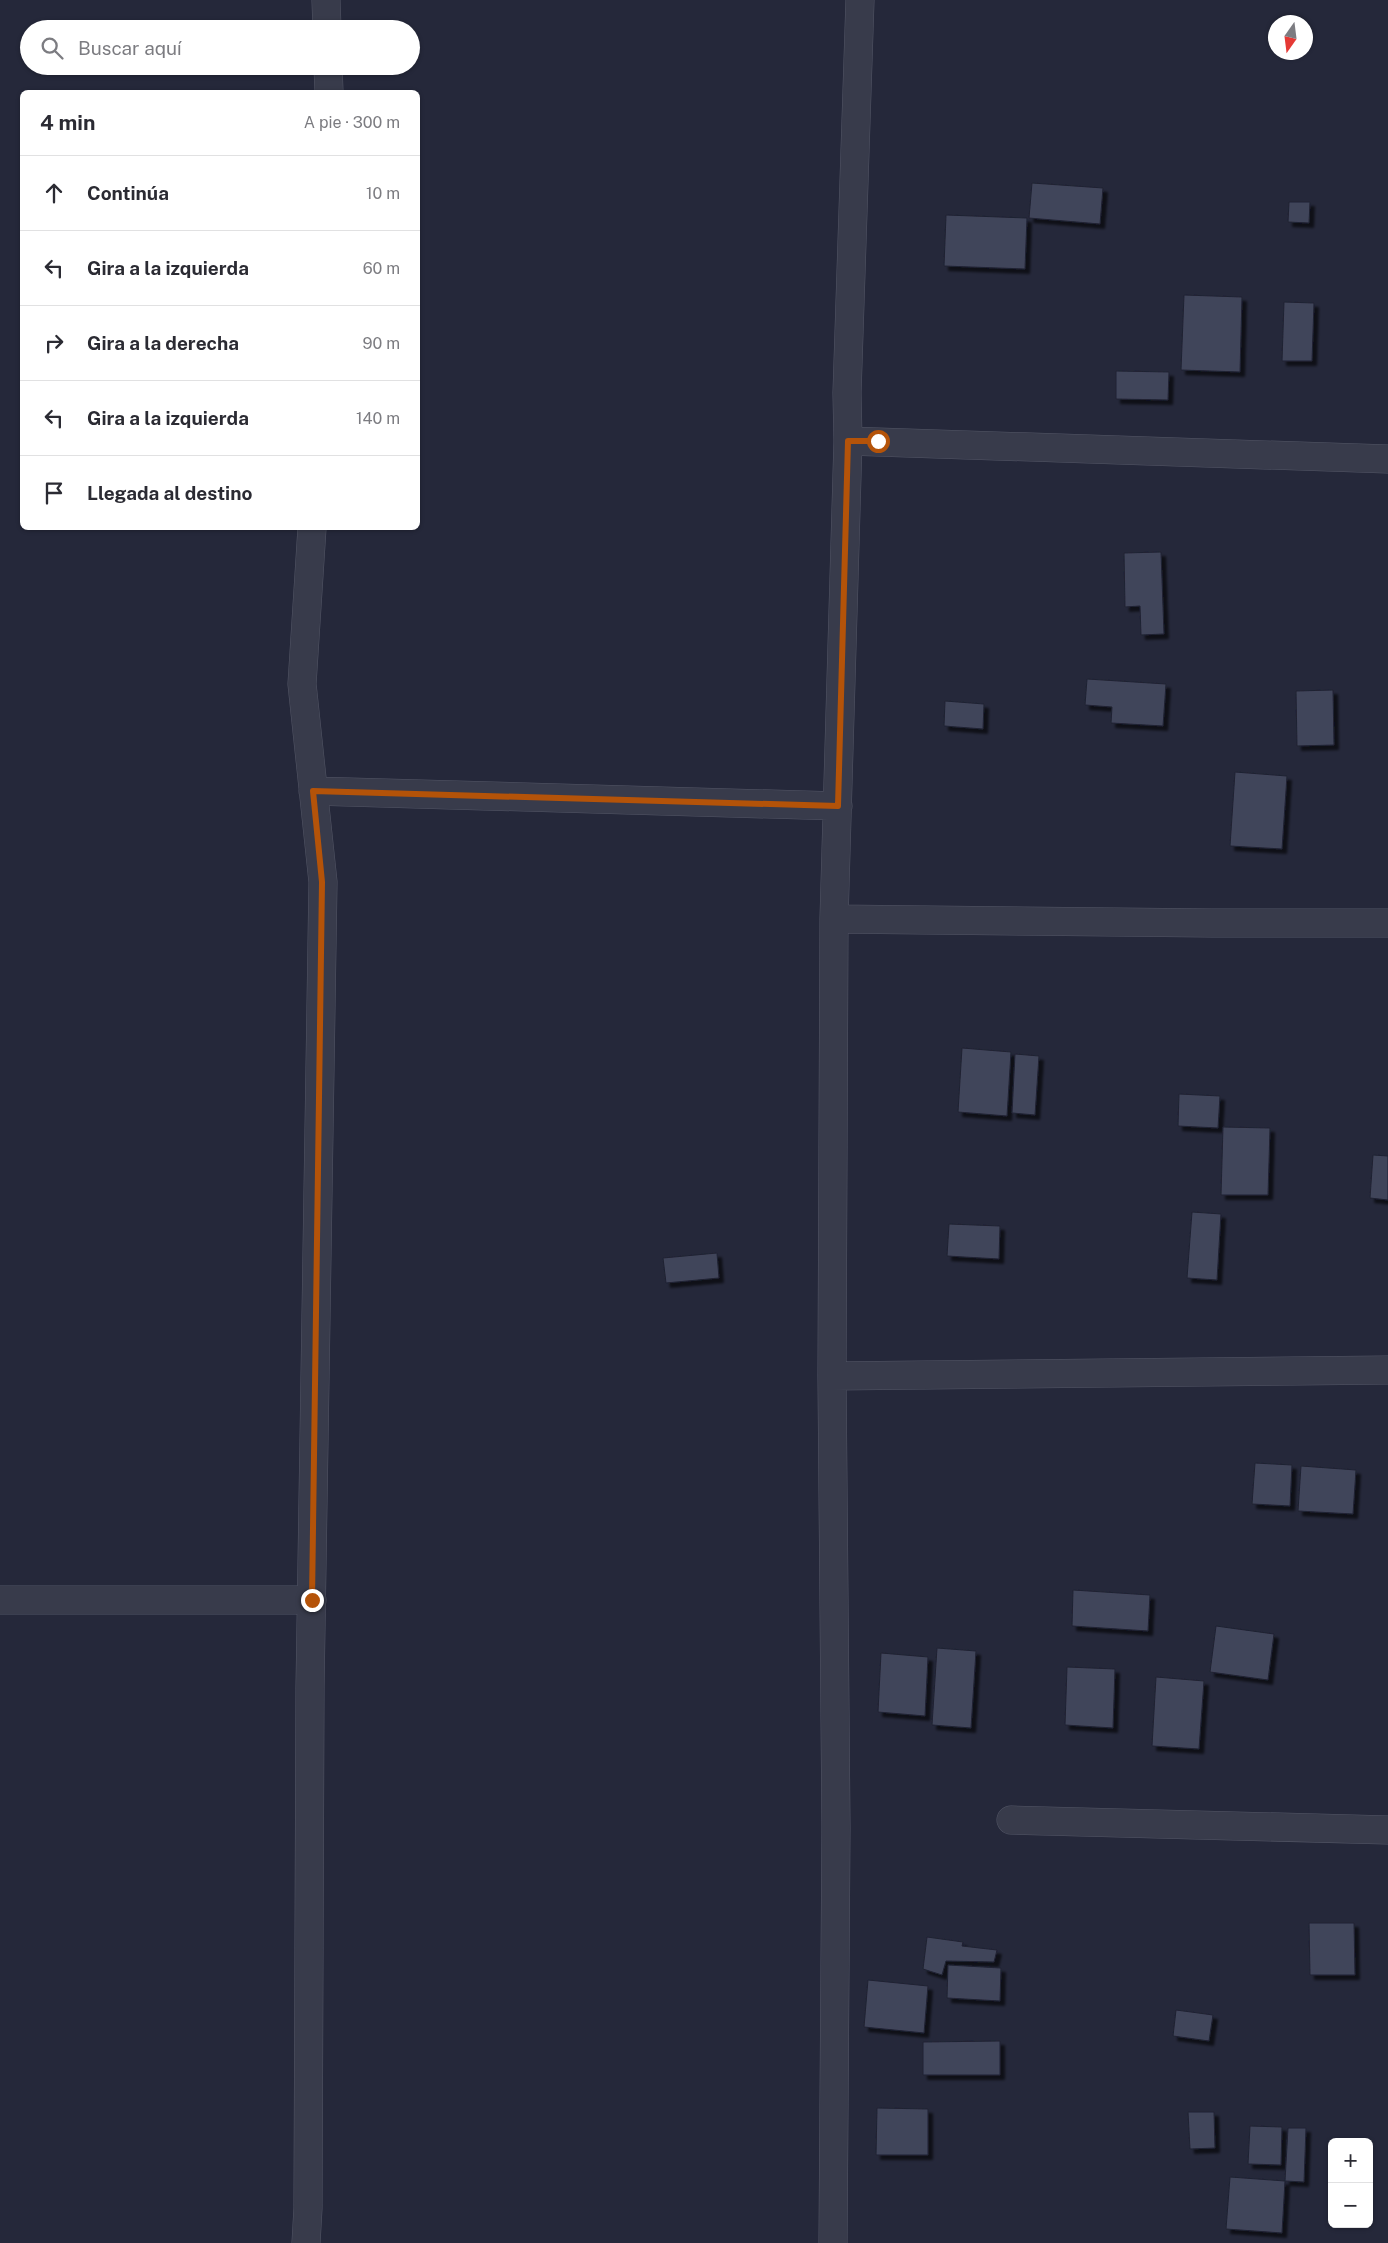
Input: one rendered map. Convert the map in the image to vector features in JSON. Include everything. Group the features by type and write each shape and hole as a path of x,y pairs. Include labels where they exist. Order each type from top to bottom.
{"street":[{"path":"326,0 327,20"},
{"path":"833,2243 836,1828 832,1376 834,919 848,441 847,384 860,0"},
{"path":"328,75 329,90"},
{"path":"848,441 1388,459"},
{"path":"306,2243 308,2208 312,1600 322,882 302,684 312,530"},
{"path":"313,791 838,806"},
{"path":"834,919 1388,923"},
{"path":"832,1376 1388,1370"},
{"path":"0,1600 312,1600"},
{"path":"1011,1820 1388,1830"}],"building":[{"path":"1032,183 1103,188 1100,224 1029,218"},
{"path":"1289,202 1310,202 1309,223 1288,222"},
{"path":"946,215 1027,218 1025,269 944,266"},
{"path":"1184,295 1242,297 1240,372 1181,370"},
{"path":"1284,302 1314,303 1312,361 1282,361"},
{"path":"1116,371 1169,372 1168,400 1116,399"},
{"path":"1161,552 1164,634 1141,635 1140,606 1125,607 1124,553"},
{"path":"1087,679 1166,684 1163,726 1111,723 1112,707 1085,705"},
{"path":"1333,690 1334,745 1297,746 1296,691"},
{"path":"945,701 984,704 983,729 944,726"},
{"path":"1235,772 1287,776 1282,849 1230,846"},
{"path":"962,1048 1011,1052 1007,1116 958,1112"},
{"path":"1015,1054 1039,1056 1035,1115 1012,1113"},
{"path":"1179,1094 1220,1096 1218,1128 1178,1126"},
{"path":"1223,1127 1270,1128 1268,1195 1221,1195"},
{"path":"1373,1155 1388,1156 1388,1200 1370,1198"},
{"path":"1192,1212 1221,1214 1217,1280 1187,1278"},
{"path":"949,1224 1000,1226 999,1259 947,1256"},
{"path":"717,1253 719,1278 666,1283 663,1258"},
{"path":"1255,1463 1292,1465 1290,1506 1252,1504"},
{"path":"1301,1466 1356,1470 1353,1514 1298,1511"},
{"path":"1073,1590 1150,1595 1148,1631 1072,1626"},
{"path":"1216,1626 1274,1634 1268,1680 1210,1672"},
{"path":"937,1648 976,1651 971,1728 932,1725"},
{"path":"881,1653 928,1657 925,1716 878,1712"},
{"path":"1067,1667 1115,1669 1113,1728 1065,1725"},
{"path":"1156,1677 1204,1681 1199,1749 1152,1746"},
{"path":"1309,1923 1354,1923 1355,1975 1310,1975"},
{"path":"927,1937 963,1942 962,1946 997,1950 994,1962 946,1961 942,1975 923,1969"},
{"path":"948,1965 1001,1968 1000,2001 947,1998"},
{"path":"868,1980 928,1986 924,2033 864,2027"},
{"path":"1176,2010 1213,2015 1209,2041 1173,2036"},
{"path":"1000,2041 1000,2075 923,2075 923,2042"},
{"path":"877,2108 928,2109 928,2155 876,2155"},
{"path":"1188,2112 1214,2112 1215,2148 1190,2149"},
{"path":"1250,2126 1282,2127 1281,2165 1248,2164"},
{"path":"1288,2128 1306,2128 1304,2182 1285,2181"},
{"path":"1230,2177 1285,2181 1282,2233 1226,2229"}],"route":[{"path":"312,1600 322,882 313,791 838,806 848,441 878,441"}]}
